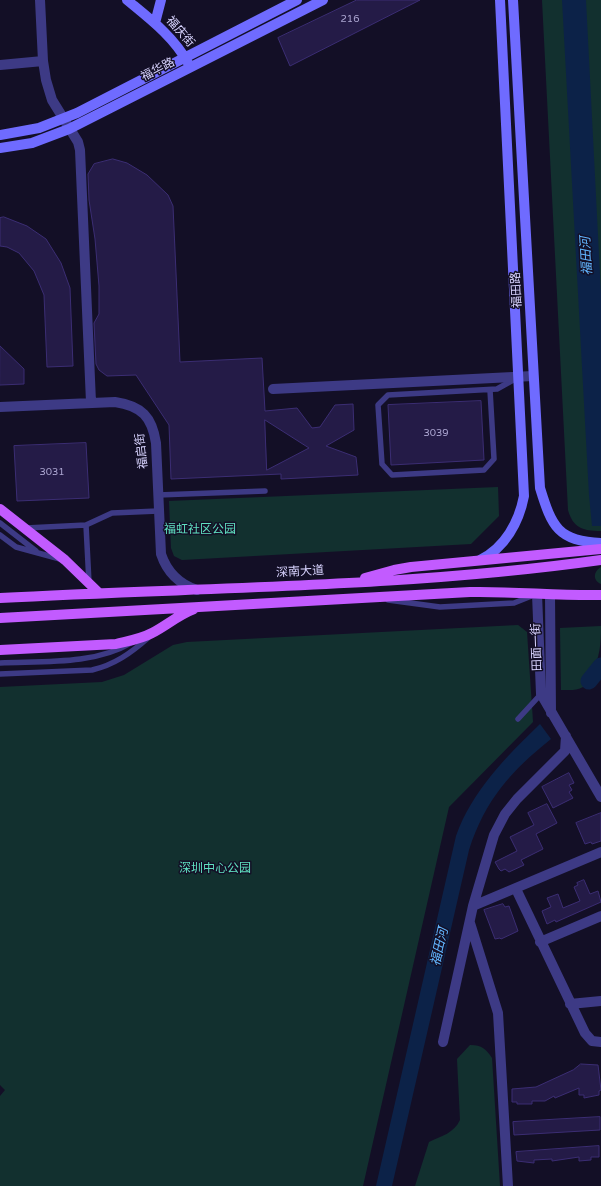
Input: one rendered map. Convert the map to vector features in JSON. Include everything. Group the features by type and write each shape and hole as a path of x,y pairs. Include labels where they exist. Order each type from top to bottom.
{"main road":[{"name":"福庆街","path":"127,0 155,23 176,44 191,68"},
{"path":"155,23 161,0"},
{"name":"福华路","path":"0,135 28,130 63,119 186,58 297,0"},
{"name":"福华路","path":"0,148 32,143 69,130 323,0"},
{"name":"福田路","path":"480,560 497,550 518,519 522,506 524,484 500,0"},
{"name":"福田路","path":"513,0 540,488 554,523 566,536 583,542 601,543"},
{"path":"0,509 65,560 99,593"},
{"path":"355,582 394,570 480,560 601,550"},
{"name":"深南大道","path":"0,598 99,593 201,591 461,576 601,560"},
{"path":"0,618 470,592 510,591 550,595 601,595"},
{"path":"0,650 116,644 142,638 154,633 183,614 204,607"}],"street":[{"path":"40,0 43,61 49,91 69,130 78,142 80,150 91,402"},
{"path":"0,65 43,61"},
{"path":"273,389 533,376"},
{"name":"福启街","path":"0,406 91,402 125,403 139,409 148,418 154,432 156,443 160,548 165,563 178,580 201,591"},
{"name":"田面一街","path":"537,594 541,694"},
{"name":"田面一街","path":"550,595 551,713"},
{"path":"541,694 601,797"},
{"path":"443,1042 472,906 494,835 505,814 565,751 566,736"},
{"path":"472,906 516,889 601,852"},
{"path":"516,889 540,942 585,1033 592,1041 601,1042"},
{"path":"540,942 601,916"},
{"path":"470,921 498,1013 508,1186"},
{"path":"570,1004 601,1001"}],"lane":[{"path":"490,390 494,460 484,470 392,475 382,464 378,405 388,395 498,389 519,377"},
{"path":"158,495 265,491"},
{"path":"23,528 86,525 112,513 158,511"},
{"path":"0,523 40,554"},
{"path":"86,525 89,584"},
{"path":"0,535 16,547 65,560"},
{"path":"374,598 440,607 514,603 537,594"},
{"path":"0,674 92,670 102,668 122,658 154,633"},
{"path":"0,663 99,657 117,651 142,638"},
{"path":"518,719 541,694"}],"green space":[{"path":"542,0 601,0 601,531 584,529 576,525 568,510"},
{"name":"福虹社区公园","path":"498,487 499,516 471,544 182,560 174,556 171,548 169,501"},
{"path":"601,567 601,584 596,580 595,576"},
{"name":"深圳中心公园","path":"518,625 527,632 533,722 449,807 363,1186 0,1186 0,1096 5,1090 0,1085 0,687 102,682 124,675 173,645 187,642"},
{"path":"601,626 598,657 587,683 578,689 561,690 560,628"},
{"path":"470,1045 483,1048 492,1058 500,1186 415,1186 429,1142 451,1131 460,1120 457,1059"}],"water":[{"path":"562,0 586,0 601,294 601,526 592,526 589,495"},
{"path":"540,724 551,739 524,763 501,788 491,801 475,832 469,850 392,1186 376,1186 456,836 471,804 481,789 503,762"}],"building":[{"path":"357,0 420,0 290,66 278,38"},
{"path":"113,159 127,163 147,175 168,195 173,206 180,362 262,358 265,411 297,408 312,428 320,427 335,405 353,404 354,430 326,446 356,457 358,475 281,479 281,474 171,479 169,425 136,375 107,376 99,370 96,364 94,323 99,314 99,286 95,239 89,200 88,174 94,164","holes":["265,420 309,448 267,470"]},
{"path":"4,217 27,226 46,239 61,263 70,288 73,366 47,367 44,295 34,271 19,253 7,247 0,246 0,218"},
{"path":"0,346 24,369 24,384 0,385"},
{"path":"481,401 484,460 391,465 388,405"},
{"path":"86,443 89,498 17,501 14,446"},
{"path":"569,773 574,783 569,785 572,790 569,792 573,798 553,808 542,787"},
{"path":"547,804 557,823 536,834 543,849 521,860 524,865 509,872 505,869 501,871 495,862 517,851 510,837 534,825 528,813"},
{"path":"601,813 601,841 592,844 591,842 585,844 576,823"},
{"path":"584,880 590,894 598,891 601,902 556,922 555,920 547,924 542,911 551,907 547,898 558,894 563,908 580,901 574,887 578,885 577,883"},
{"path":"503,904 505,907 509,906 518,931 501,939 495,939 484,910"},
{"path":"581,1064 598,1065 601,1090 599,1091 599,1095 584,1098 584,1095 579,1095 579,1088 555,1098 554,1096 545,1101 532,1101 532,1104 517,1104 517,1102 512,1102 512,1089 536,1087 573,1070"},
{"path":"600,1117 600,1130 514,1135 513,1122"},
{"path":"599,1146 599,1157 591,1157 591,1160 579,1161 579,1157 552,1161 552,1159 534,1160 534,1163 517,1161 516,1152"}],"waterway":[{"name":"福田河","path":"589,681 601,666"}]}
